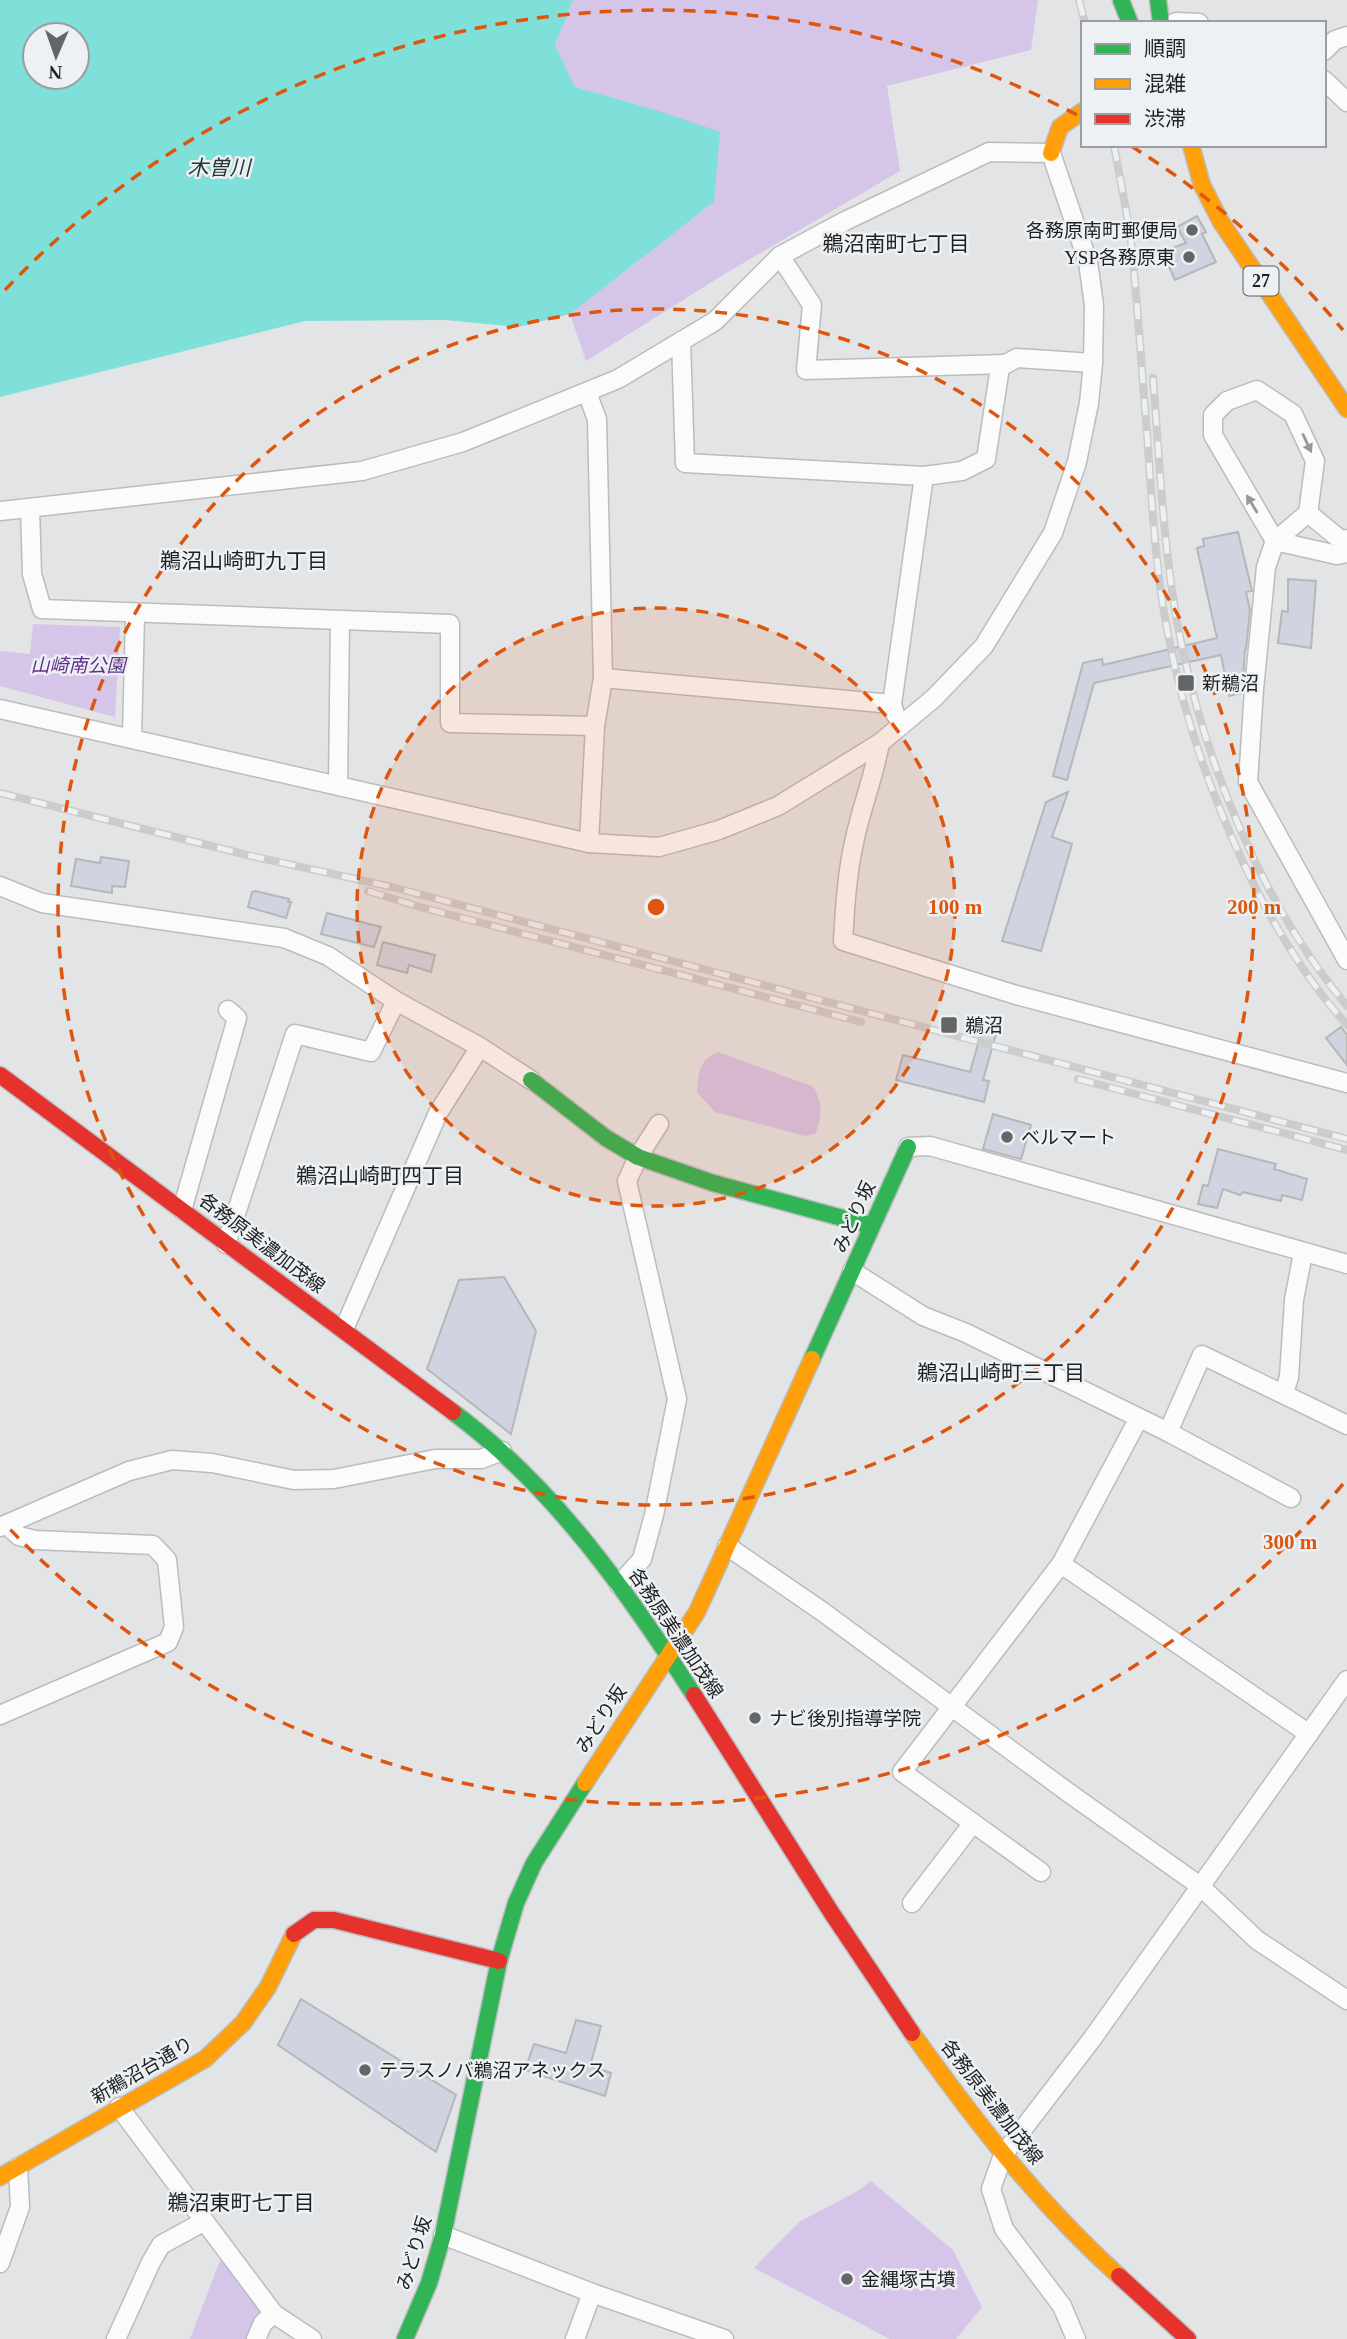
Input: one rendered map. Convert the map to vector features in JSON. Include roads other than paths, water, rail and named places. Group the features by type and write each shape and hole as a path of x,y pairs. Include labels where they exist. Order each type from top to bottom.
{"street":[{"path":"1121,0 1129,21"},
{"path":"1158,0 1161,21"},
{"path":"1326,49 1335,40 1347,36"},
{"path":"1326,82 1347,102"},
{"path":"0,709 589,843 659,847 719,830 778,806 880,743 934,698 976,656 1028,577 1053,533 1077,462 1089,403 1093,363 1094,305 1088,262 1051,153 1054,134 1069,118 1081,112"},
{"name":"27","path":"1192,147 1202,185 1221,222 1347,409"},
{"path":"0,511 362,471 463,442 618,379 715,321 780,256 845,221 989,152 1051,153"},
{"path":"780,256 812,305 806,370 1006,364"},
{"path":"681,341 685,463 924,476 962,471 986,459 1000,367 1017,358 1093,363"},
{"path":"1347,553 1337,555 1275,541 1213,435 1213,415 1227,401 1257,390 1293,414 1315,461 1308,513 1275,541 1266,567 1248,782 1347,960"},
{"path":"587,393 597,419 603,678 595,726 589,843"},
{"path":"898,728 892,704 924,476"},
{"path":"30,508 32,574 42,610 450,624 450,723 595,726"},
{"path":"1308,513 1342,541 1347,539"},
{"path":"132,738 135,614"},
{"path":"338,786 340,621"},
{"path":"603,678 892,704"},
{"path":"880,743 876,768 855,838 846,886 843,941 1016,995 1347,1083"},
{"path":"0,886 42,903 284,938 328,956 396,1001 480,1047 531,1080 606,1138 638,1157 713,1183 872,1226"},
{"path":"226,1244 295,1034 371,1052 396,1001"},
{"path":"182,1210 237,1018 229,1010"},
{"path":"344,1329 438,1113 480,1047"},
{"name":"各務原美濃加茂線","path":"0,1075 344,1329 502,1451 566,1518 619,1584 669,1656 833,1914 967,2110 1064,2223 1188,2339"},
{"path":"619,1584 642,1559 654,1515 677,1399 627,1181 638,1157 659,1124"},
{"path":"908,1147 930,1146 1347,1264"},
{"name":"みどり坂","path":"405,2339 429,2283 443,2235 499,1961 516,1903 534,1863 697,1612 908,1147"},
{"path":"1284,1393 1289,1377 1294,1300 1303,1253"},
{"path":"852,1271 922,1316 966,1333 1168,1432 1291,1498"},
{"path":"1168,1432 1202,1355 1347,1425"},
{"path":"1041,1872 902,1772 1061,1564 1139,1418"},
{"path":"3,1526 129,1471 172,1460 212,1463 294,1480 334,1479 435,1459 481,1459 502,1451"},
{"path":"0,1715 167,1642 174,1627 167,1560 153,1545 35,1540 19,1536 3,1526"},
{"path":"727,1545 813,1604 1200,1886 1257,1940 1347,2000"},
{"path":"1061,1564 1309,1734"},
{"path":"1076,2339 1062,2306 1004,2229 992,2189 1003,2155 1092,2039 1347,1680"},
{"path":"912,1903 973,1823"},
{"name":"新鵜沼台通り","path":"0,2177 205,2059 243,2023 268,1987 293,1934 314,1920 334,1920 499,1961"},
{"path":"119,2107 274,2314 312,2339"},
{"path":"0,2263 20,2207 18,2167"},
{"path":"116,2339 150,2262 161,2245 203,2222"},
{"path":"443,2235 592,2293 724,2339"},
{"path":"575,2339 592,2293"},
{"path":"256,2339 262,2323 274,2314"}],"water":[{"name":"木曽川","path":"0,0 573,0 555,45 575,87 720,132 714,202 570,314 518,327 446,320 305,321 0,397"}],"railway":[{"path":"1079,0 1084,21"},
{"path":"1114,147 1132,250 1160,585 1181,692 1208,777 1252,882 1302,967 1347,1025"},
{"path":"1153,378 1174,605 1191,686 1205,735 1241,832 1264,878 1316,966 1347,1006"},
{"path":"0,793 247,855 392,887 1347,1139"},
{"path":"368,891 420,907 861,1022"},
{"path":"1078,1079 1347,1150"}],"place":[{"name":"各務原南町郵便局","path":"1192,230"},
{"name":"YSP各務原東","path":"1189,257"},
{"name":"新鵜沼","path":"1186,683"},
{"name":"鵜沼","path":"949,1025"},
{"name":"ベルマート","path":"1007,1137"},
{"name":"ナビ後別指導学院","path":"755,1718"},
{"name":"テラスノバ鵜沼アネックス","path":"365,2070"},
{"name":"金縄塚古墳","path":"847,2279"}],"district":[{"name":"鵜沼南町七丁目","path":"896,244"},
{"name":"鵜沼山崎町九丁目","path":"244,561"},
{"name":"鵜沼山崎町四丁目","path":"380,1176"},
{"name":"鵜沼山崎町三丁目","path":"1001,1373"},
{"name":"鵜沼東町七丁目","path":"241,2203"}],"park label":[{"name":"山崎南公園","path":"78,665"}]}
